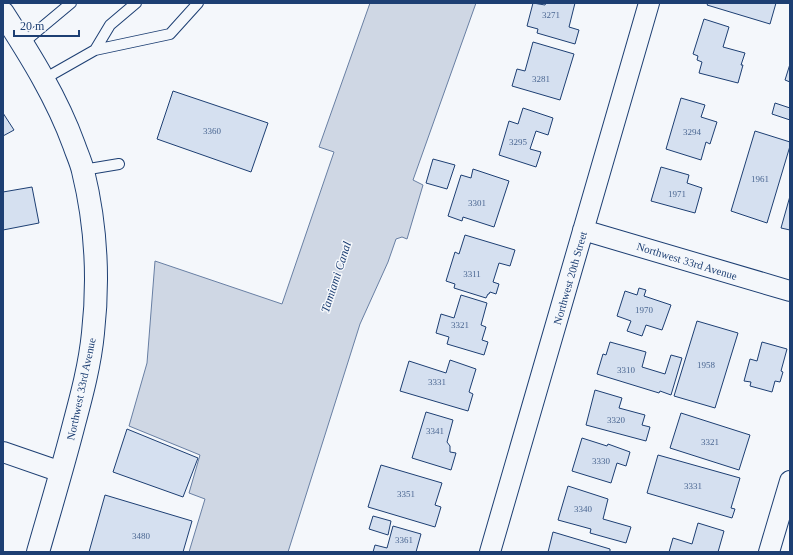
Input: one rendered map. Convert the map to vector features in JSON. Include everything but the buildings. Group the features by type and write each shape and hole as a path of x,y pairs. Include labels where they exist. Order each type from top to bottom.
{"street":[{"name":"Northwest 20th Street","path":"490,552 649,3"},
{"name":"Northwest 33rd Avenue","path":"3,13 44,79 65,122 83,170 90,209 96,260 93,334 83,390 38,552"},
{"name":"Northwest 33rd Avenue","path":"583,230 790,291"},
{"path":"3,452 61,472"},
{"path":"769,552 790,481"}],"lane":[{"path":"23,43 71,3"},
{"path":"95,50 110,25 136,3"},
{"path":"44,79 95,50 170,34 198,3"},
{"path":"83,170 119,164"}],"water":[{"name":"Tamiami Canal","path":"370,3 476,3 413,180 423,185 407,239 402,237 396,239 388,262 360,324 288,552 189,552 205,499 189,493 200,455 129,426 147,363 155,261 282,304 334,152 319,147"}]}
